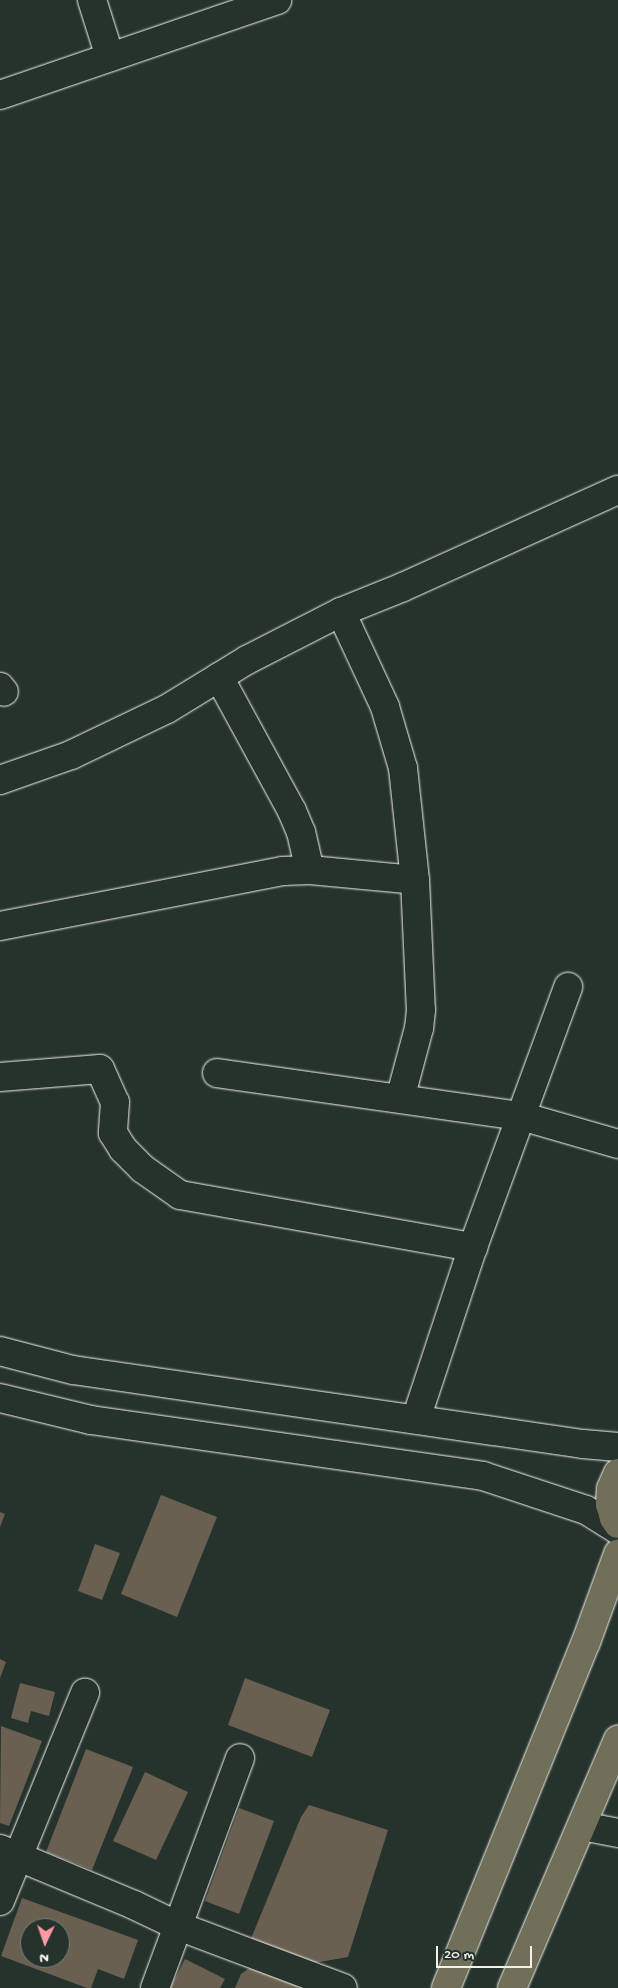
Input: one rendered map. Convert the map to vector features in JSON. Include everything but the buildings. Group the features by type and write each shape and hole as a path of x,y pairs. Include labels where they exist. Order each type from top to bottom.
{"main road":[{"path":"618,1473 611,1488 610,1504 618,1524"},
{"path":"446,1988 586,1642 618,1554"},
{"path":"512,1988 618,1740"}],"street":[{"path":"92,0 110,57"},
{"path":"0,95 277,0"},
{"path":"0,780 70,755 167,709 247,660 341,612 412,583 618,490"},
{"path":"341,612 385,707 403,768 415,880 421,1010 419,1028 400,1099"},
{"path":"219,678 292,811 301,832 310,870"},
{"path":"0,926 258,876 310,870 415,880"},
{"path":"416,1420 473,1247 568,986"},
{"path":"0,1077 100,1069 114,1102 113,1133 123,1149 143,1169 180,1195 473,1247"},
{"path":"217,1073 521,1116 618,1144"},
{"path":"0,1351 73,1370 584,1444 618,1447"},
{"path":"0,1398 92,1420 482,1476 586,1510 618,1530"},
{"path":"0,1902 9,1853 85,1693"},
{"path":"155,1988 240,1758"},
{"path":"582,1826 618,1833"},
{"path":"9,1853 134,1905 178,1926 343,1988"}]}
